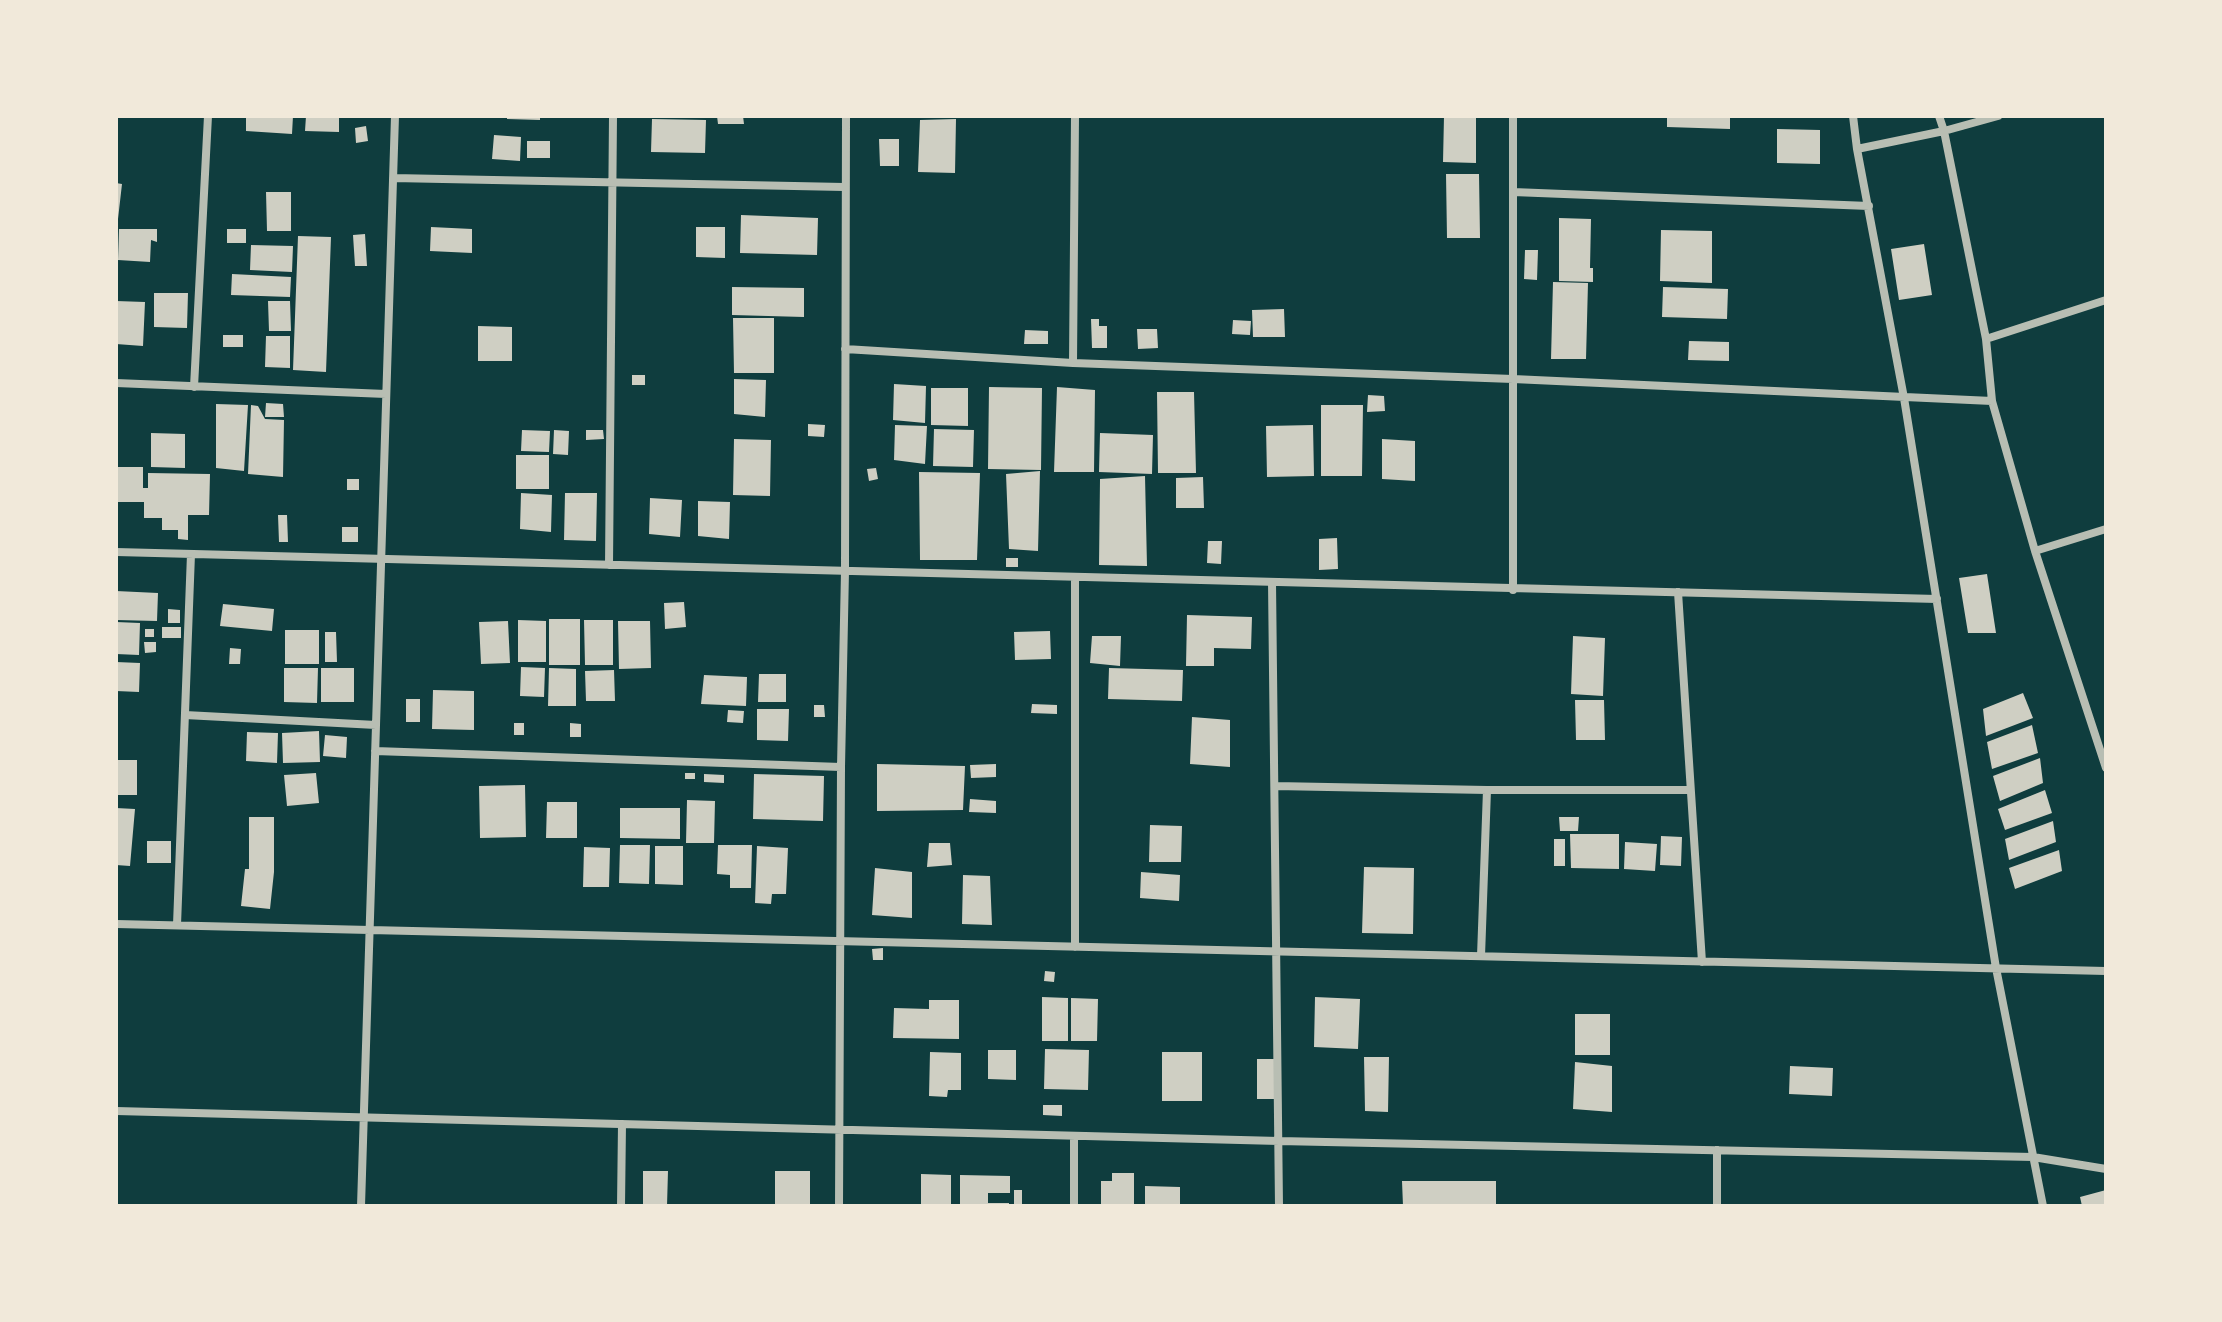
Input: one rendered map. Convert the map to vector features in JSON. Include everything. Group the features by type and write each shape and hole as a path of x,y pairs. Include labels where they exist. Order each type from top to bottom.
{"street":[{"path":"194,387 208,116"},
{"path":"361,1206 395,116"},
{"path":"609,565 613,116"},
{"path":"839,1206 846,116"},
{"path":"1073,363 1075,116"},
{"path":"1513,116 1513,590"},
{"path":"1853,116 1904,398 1996,968 2043,1206"},
{"path":"1939,116 1986,339 1992,401 2035,551 2106,766"},
{"path":"1857,149 1998,116"},
{"path":"393,178 844,187"},
{"path":"1513,192 1869,206"},
{"path":"1986,339 2106,300"},
{"path":"845,349 1073,363 1992,401"},
{"path":"116,383 386,394"},
{"path":"2035,551 2106,529"},
{"path":"116,552 1937,599"},
{"path":"177,925 191,554"},
{"path":"1075,577 1075,947"},
{"path":"1272,582 1279,1206"},
{"path":"1678,592 1702,962"},
{"path":"185,715 376,725"},
{"path":"375,751 841,767"},
{"path":"1275,786 1690,790"},
{"path":"1481,956 1487,790"},
{"path":"116,924 2106,971"},
{"path":"116,1111 2033,1157 2106,1169"},
{"path":"621,1206 622,1124"},
{"path":"1074,1136 1074,1206"},
{"path":"1717,1150 1717,1206"}],"building":[{"path":"246,116 293,116 292,134 246,131"},
{"path":"306,116 339,116 339,132 305,131"},
{"path":"507,116 540,116 540,120 507,119"},
{"path":"717,116 743,116 744,124 718,124"},
{"path":"1444,116 1476,116 1476,163 1443,162"},
{"path":"1667,116 1730,116 1730,129 1667,127"},
{"path":"652,119 706,120 705,153 651,152"},
{"path":"956,119 955,173 918,172 920,120"},
{"path":"366,126 368,141 356,143 355,128"},
{"path":"1777,129 1820,130 1820,164 1777,163"},
{"path":"494,135 521,137 520,161 492,159"},
{"path":"879,139 899,139 899,166 880,166"},
{"path":"527,141 550,141 550,158 527,158"},
{"path":"1446,174 1479,174 1480,238 1447,238"},
{"path":"116,183 122,184 118,219 116,219"},
{"path":"266,192 291,192 291,231 267,231"},
{"path":"741,215 818,218 817,255 740,253"},
{"path":"1559,218 1591,219 1590,268 1593,268 1593,282 1559,281"},
{"path":"431,227 472,229 472,253 430,251"},
{"path":"696,227 725,227 725,258 696,257"},
{"path":"119,229 157,229 157,242 151,240 150,262 118,260"},
{"path":"227,229 246,229 246,243 227,243"},
{"path":"1661,230 1712,231 1712,283 1660,281"},
{"path":"365,234 367,266 355,266 353,235"},
{"path":"298,236 331,237 326,372 293,370"},
{"path":"1924,244 1932,295 1899,300 1891,249"},
{"path":"251,245 293,246 292,272 250,270"},
{"path":"1525,250 1538,250 1537,280 1524,279"},
{"path":"232,274 291,277 290,297 231,295"},
{"path":"1553,282 1588,283 1586,359 1551,359"},
{"path":"732,287 804,288 804,317 732,315"},
{"path":"1663,287 1728,289 1727,319 1662,317"},
{"path":"154,293 188,293 187,328 154,327"},
{"path":"116,301 145,302 143,346 116,344"},
{"path":"268,301 290,301 291,331 269,331"},
{"path":"1284,309 1285,337 1253,337 1252,310"},
{"path":"733,318 774,318 774,373 734,373"},
{"path":"1091,319 1099,319 1099,326 1107,326 1107,348 1092,348"},
{"path":"1233,320 1251,321 1250,335 1232,334"},
{"path":"478,326 512,327 512,361 478,361"},
{"path":"1137,329 1157,329 1158,348 1138,349"},
{"path":"1025,330 1048,331 1048,344 1024,344"},
{"path":"223,335 243,335 243,347 223,347"},
{"path":"266,336 290,336 290,368 265,367"},
{"path":"1689,341 1729,342 1729,361 1688,360"},
{"path":"632,375 645,375 645,385 632,385"},
{"path":"734,379 766,380 765,417 734,414"},
{"path":"894,384 926,386 925,423 893,420"},
{"path":"989,387 1042,388 1041,470 988,469"},
{"path":"1057,387 1095,390 1094,472 1054,472"},
{"path":"931,388 968,388 968,426 931,425"},
{"path":"1157,392 1194,392 1196,473 1158,473"},
{"path":"1368,395 1384,396 1385,411 1367,412"},
{"path":"266,403 283,404 284,417 265,417"},
{"path":"216,404 248,405 244,471 216,468"},
{"path":"251,405 258,406 265,419 284,420 283,477 248,474"},
{"path":"1321,405 1363,405 1362,476 1321,476"},
{"path":"808,424 825,425 824,437 808,436"},
{"path":"895,425 927,426 925,464 894,460"},
{"path":"1313,425 1314,476 1267,477 1266,426"},
{"path":"934,429 974,430 973,467 933,466"},
{"path":"522,430 550,431 549,452 521,451"},
{"path":"554,430 569,431 568,455 553,454"},
{"path":"586,430 603,430 604,439 586,440"},
{"path":"151,433 185,434 185,468 151,467"},
{"path":"1100,433 1153,435 1152,474 1099,472"},
{"path":"734,439 771,440 770,496 733,495"},
{"path":"1382,439 1415,441 1415,481 1382,479"},
{"path":"516,455 549,455 549,489 516,489"},
{"path":"116,467 143,467 143,488 148,488 148,473 210,474 209,515 188,515 188,540 178,539 178,530 162,530 162,518 144,518 144,502 116,502"},
{"path":"876,468 878,479 869,481 867,469"},
{"path":"1040,471 1038,551 1009,549 1006,474"},
{"path":"919,472 980,473 977,560 920,560"},
{"path":"1145,476 1147,566 1099,565 1100,479"},
{"path":"1203,477 1204,508 1176,508 1176,478"},
{"path":"347,479 359,479 359,490 347,490"},
{"path":"521,493 552,495 551,532 520,529"},
{"path":"565,493 597,493 596,541 564,540"},
{"path":"650,498 682,500 680,537 649,534"},
{"path":"698,501 730,502 729,539 698,536"},
{"path":"278,515 287,515 288,542 279,542"},
{"path":"342,527 358,527 358,542 342,542"},
{"path":"1337,538 1338,569 1319,570 1319,539"},
{"path":"1208,541 1222,541 1221,564 1207,563"},
{"path":"1006,558 1018,558 1018,567 1006,567"},
{"path":"1987,574 1996,633 1968,633 1959,578"},
{"path":"116,591 158,593 157,621 116,620"},
{"path":"684,602 686,627 665,629 664,603"},
{"path":"223,604 274,609 272,631 220,626"},
{"path":"168,609 180,610 180,623 168,623"},
{"path":"1187,615 1252,617 1251,649 1214,648 1214,666 1186,666"},
{"path":"549,619 580,619 580,665 549,665"},
{"path":"518,620 546,621 546,662 518,662"},
{"path":"584,620 613,620 613,665 585,665"},
{"path":"508,621 510,663 481,664 479,622"},
{"path":"618,621 650,621 651,668 619,669"},
{"path":"116,622 140,623 139,655 116,654"},
{"path":"162,627 181,627 181,638 162,638"},
{"path":"145,629 154,629 154,637 145,637"},
{"path":"285,630 319,630 319,664 285,664"},
{"path":"1050,631 1051,659 1015,660 1014,632"},
{"path":"325,632 336,632 337,662 325,662"},
{"path":"1092,636 1121,636 1120,666 1090,663"},
{"path":"1573,636 1605,638 1603,696 1571,694"},
{"path":"144,642 156,642 156,652 145,653"},
{"path":"230,648 241,649 240,664 229,664"},
{"path":"116,662 140,663 139,692 116,691"},
{"path":"521,667 545,668 544,697 520,696"},
{"path":"284,668 318,668 317,703 284,702"},
{"path":"321,668 354,668 354,702 321,702"},
{"path":"549,668 576,669 576,706 548,706"},
{"path":"1109,668 1183,670 1182,701 1108,699"},
{"path":"614,670 615,701 586,701 585,671"},
{"path":"759,674 786,674 786,702 758,702"},
{"path":"704,675 747,677 746,706 701,704"},
{"path":"433,690 474,691 474,730 432,729"},
{"path":"2023,693 2033,718 1986,736 1983,709"},
{"path":"406,699 420,699 420,722 406,722"},
{"path":"1575,700 1604,700 1605,740 1576,740"},
{"path":"1032,704 1057,705 1057,714 1031,713"},
{"path":"814,705 824,705 825,717 814,717"},
{"path":"757,709 789,709 788,741 757,740"},
{"path":"728,710 744,711 743,723 727,722"},
{"path":"1192,717 1230,720 1230,767 1190,764"},
{"path":"514,723 524,723 524,735 514,735"},
{"path":"570,723 581,724 581,737 570,737"},
{"path":"2032,725 2038,753 1992,769 1987,742"},
{"path":"319,731 320,762 283,763 282,733"},
{"path":"247,732 278,733 277,763 246,761"},
{"path":"325,735 347,737 346,758 323,756"},
{"path":"2040,758 2043,783 2000,801 1993,776"},
{"path":"116,760 137,760 137,795 116,795"},
{"path":"877,764 965,766 963,810 877,811"},
{"path":"996,764 996,777 971,778 970,765"},
{"path":"316,773 319,803 287,806 284,775"},
{"path":"685,773 695,773 695,779 685,779"},
{"path":"704,774 724,775 724,783 704,782"},
{"path":"754,774 824,776 823,821 753,819"},
{"path":"525,785 526,837 480,838 479,786"},
{"path":"2045,790 2052,813 2005,830 1998,809"},
{"path":"970,799 996,801 996,813 969,812"},
{"path":"687,800 715,801 714,843 686,843"},
{"path":"547,802 577,802 577,838 546,838"},
{"path":"116,808 135,809 130,866 116,865"},
{"path":"620,808 680,808 680,839 620,838"},
{"path":"249,817 274,817 270,909 241,906 245,869 249,869"},
{"path":"1559,817 1579,817 1578,831 1560,831"},
{"path":"2053,821 2056,842 2009,860 2005,839"},
{"path":"1150,825 1182,826 1181,862 1149,862"},
{"path":"1570,834 1619,834 1619,869 1571,868"},
{"path":"1661,836 1682,837 1681,866 1660,865"},
{"path":"1554,839 1565,839 1565,866 1554,866"},
{"path":"147,841 171,841 171,863 147,863"},
{"path":"1625,842 1657,844 1655,871 1624,869"},
{"path":"929,843 950,843 952,865 927,867"},
{"path":"620,845 650,845 649,884 619,883"},
{"path":"718,845 752,845 751,888 730,888 730,875 717,874"},
{"path":"655,846 683,846 683,885 655,884"},
{"path":"757,846 788,848 786,894 772,894 771,904 755,903"},
{"path":"584,847 610,848 609,887 583,887"},
{"path":"2059,850 2062,871 2015,889 2009,868"},
{"path":"1364,867 1414,868 1413,934 1362,933"},
{"path":"875,868 912,872 912,918 872,915"},
{"path":"1141,872 1180,875 1179,901 1140,898"},
{"path":"963,875 990,876 992,925 962,924"},
{"path":"883,948 883,960 873,960 872,949"},
{"path":"1045,971 1055,972 1054,982 1044,981"},
{"path":"1042,997 1068,998 1068,1041 1042,1041"},
{"path":"1315,997 1360,999 1358,1049 1314,1047"},
{"path":"1071,998 1098,999 1097,1041 1071,1041"},
{"path":"929,1000 959,1000 959,1039 893,1038 894,1008 929,1009"},
{"path":"1575,1014 1610,1014 1610,1055 1575,1055"},
{"path":"1045,1049 1089,1050 1088,1090 1044,1089"},
{"path":"988,1050 1016,1050 1016,1080 988,1079"},
{"path":"930,1052 961,1053 961,1090 948,1090 947,1097 929,1096"},
{"path":"1162,1052 1202,1052 1202,1101 1162,1101"},
{"path":"1364,1057 1389,1057 1388,1112 1365,1111"},
{"path":"1257,1059 1275,1059 1274,1099 1257,1099"},
{"path":"1575,1062 1612,1066 1612,1112 1573,1109"},
{"path":"1790,1066 1833,1068 1832,1096 1789,1094"},
{"path":"1043,1105 1062,1105 1062,1116 1043,1115"},
{"path":"643,1171 668,1171 667,1206 643,1206"},
{"path":"775,1171 810,1171 810,1206 775,1206"},
{"path":"1112,1173 1134,1173 1134,1206 1101,1206 1101,1181 1112,1181"},
{"path":"921,1174 951,1175 951,1206 921,1206"},
{"path":"960,1175 1010,1176 1010,1193 988,1193 988,1203 1009,1203 1009,1206 960,1206"},
{"path":"1402,1181 1496,1181 1496,1206 1403,1206"},
{"path":"1145,1186 1180,1187 1180,1206 1145,1206"},
{"path":"1014,1190 1022,1190 1022,1206 1014,1206"},
{"path":"2106,1190 2106,1206 2082,1206 2080,1197"}]}
